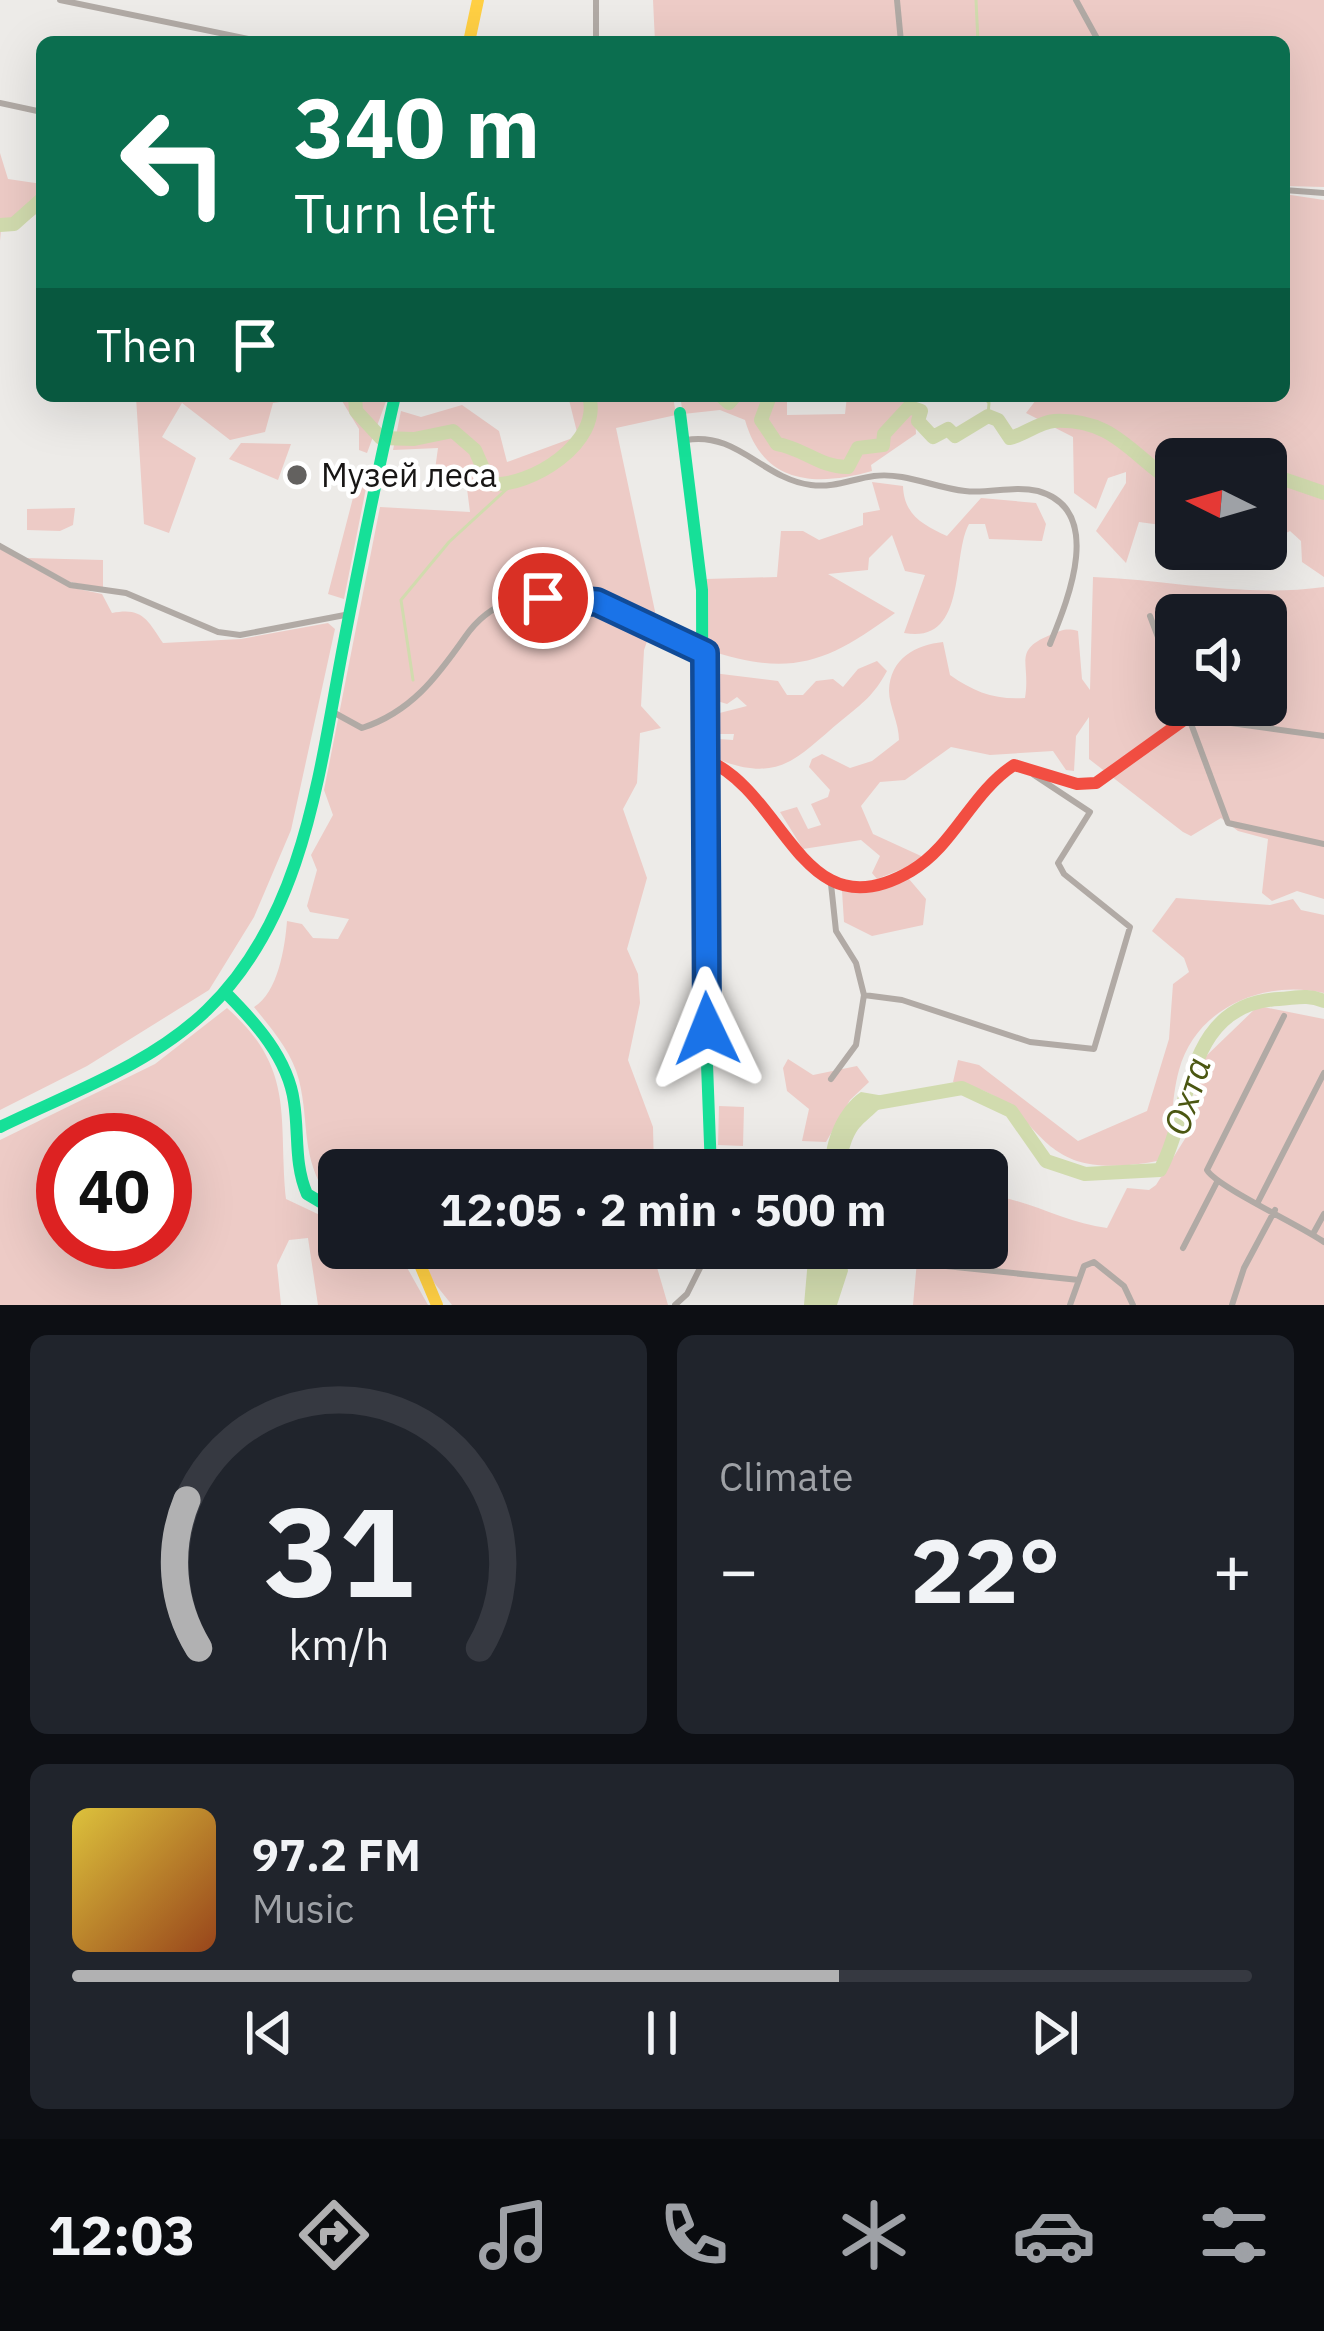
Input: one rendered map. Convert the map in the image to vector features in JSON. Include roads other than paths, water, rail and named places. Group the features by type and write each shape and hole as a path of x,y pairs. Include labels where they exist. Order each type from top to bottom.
{"street":[{"path":"60,0 234,36"},
{"path":"470,36 478,0"},
{"path":"596,0 596,36"},
{"path":"897,0 901,36"},
{"path":"1076,0 1096,36"},
{"path":"0,103 36,111"},
{"path":"1290,190 1324,193"},
{"path":"0,1127 137,1058 225,992 273,919 294,866 331,711 394,402"},
{"path":"680,413 702,551 707,760 703,887 710,1149"},
{"path":"686,440 716,439 779,476 812,485 893,476 967,492 1023,488 1045,493 1071,519 1078,542 1065,608 1050,644"},
{"path":"0,546 70,585 126,593 218,632 240,635 350,614"},
{"path":"331,711 362,728 377,723 430,688 468,631 502,608 543,598 597,602 705,653"},
{"path":"1150,616 1155,629"},
{"path":"1014,765 1077,784 1096,783 1167,726"},
{"path":"1192,726 1228,823 1324,844"},
{"path":"1252,726 1324,736"},
{"path":"707,760 733,767 801,857 831,884 865,889 927,865 974,797 1014,765"},
{"path":"864,995 902,1000 1030,1042 1094,1049 1130,926 1064,874 1058,863 1089,817 1087,807 1014,765"},
{"path":"831,884 836,931 856,963 864,995 853,1052 831,1078"},
{"path":"225,992 262,1030 292,1090 299,1178 306,1195 318,1202"},
{"path":"1284,1016 1207,1170 1216,1182 1275,1210 1324,1242"},
{"path":"1258,1202 1324,1073"},
{"path":"1183,1248 1216,1182"},
{"path":"1232,1305 1244,1268 1275,1210"},
{"path":"1313,1234 1324,1214"},
{"path":"1070,1305 1084,1267 1094,1262 1124,1286 1132,1305"},
{"path":"422,1269 437,1305"},
{"path":"676,1305 700,1269"},
{"path":"974,1269 1079,1280"}],"waterway":[{"path":"976,0 978,36"},
{"path":"0,225 14,224 36,204"},
{"path":"355,402 356,411 381,438 414,439 453,431 475,450 490,484 524,478 560,459 585,430 589,402"},
{"path":"768,402 761,420 777,444 838,466 848,467 858,448 883,445 884,434 909,407 921,411 918,421 933,437 948,429 955,436 988,416 998,420 1010,438 1054,421 1093,426 1155,468"},
{"path":"988,402 988,416"},
{"path":"1287,480 1324,493"},
{"path":"413,680 401,600 449,542 510,486"},
{"name":"Охта","path":"876,1103 962,1088 1011,1111 1046,1161 1085,1174 1160,1170 1196,1064 1225,1019 1248,1005 1279,999 1324,1001"}],"place":[{"name":"Музей леса","path":"297,475"}]}
